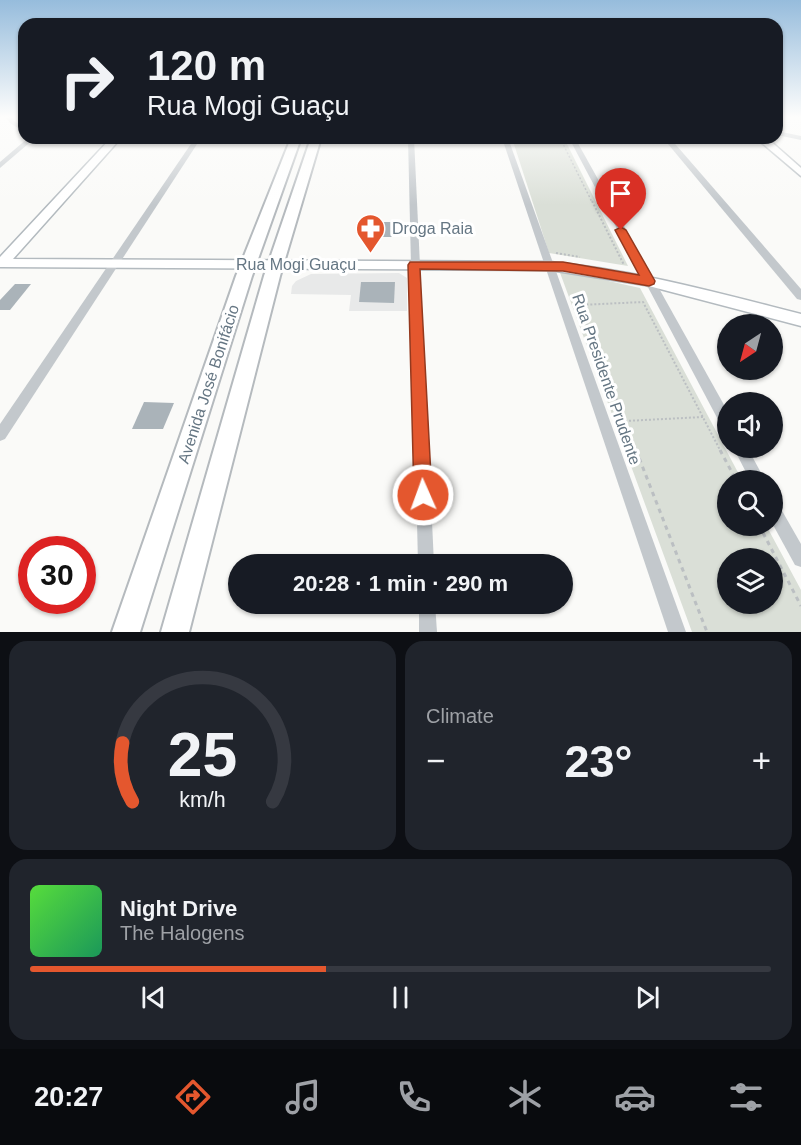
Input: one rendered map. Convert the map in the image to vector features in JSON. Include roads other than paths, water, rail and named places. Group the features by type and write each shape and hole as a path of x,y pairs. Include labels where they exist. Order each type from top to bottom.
{"main road":[{"name":"Avenida José Bonifácio","path":"126,632 248,264 293,146"},
{"name":"Avenida José Bonifácio","path":"175,632 276,264 313,146"}],"street":[{"path":"0,166 22,146"},
{"path":"0,263 108,146"},
{"path":"0,435 192,146"},
{"path":"411,146 426,554"},
{"name":"Rua Presidente Prudente","path":"507,146 551,259 677,632"},
{"path":"577,146 717,405"},
{"path":"673,146 801,296"},
{"path":"771,146 801,173"},
{"name":"Rua Mogi Guaçu","path":"0,263 414,265 551,259 576,268 649,281 801,320"},
{"path":"783,527 801,559"},
{"path":"427,614 428,632"}],"place":[{"name":"Droga Raia","path":"371,254"}]}
